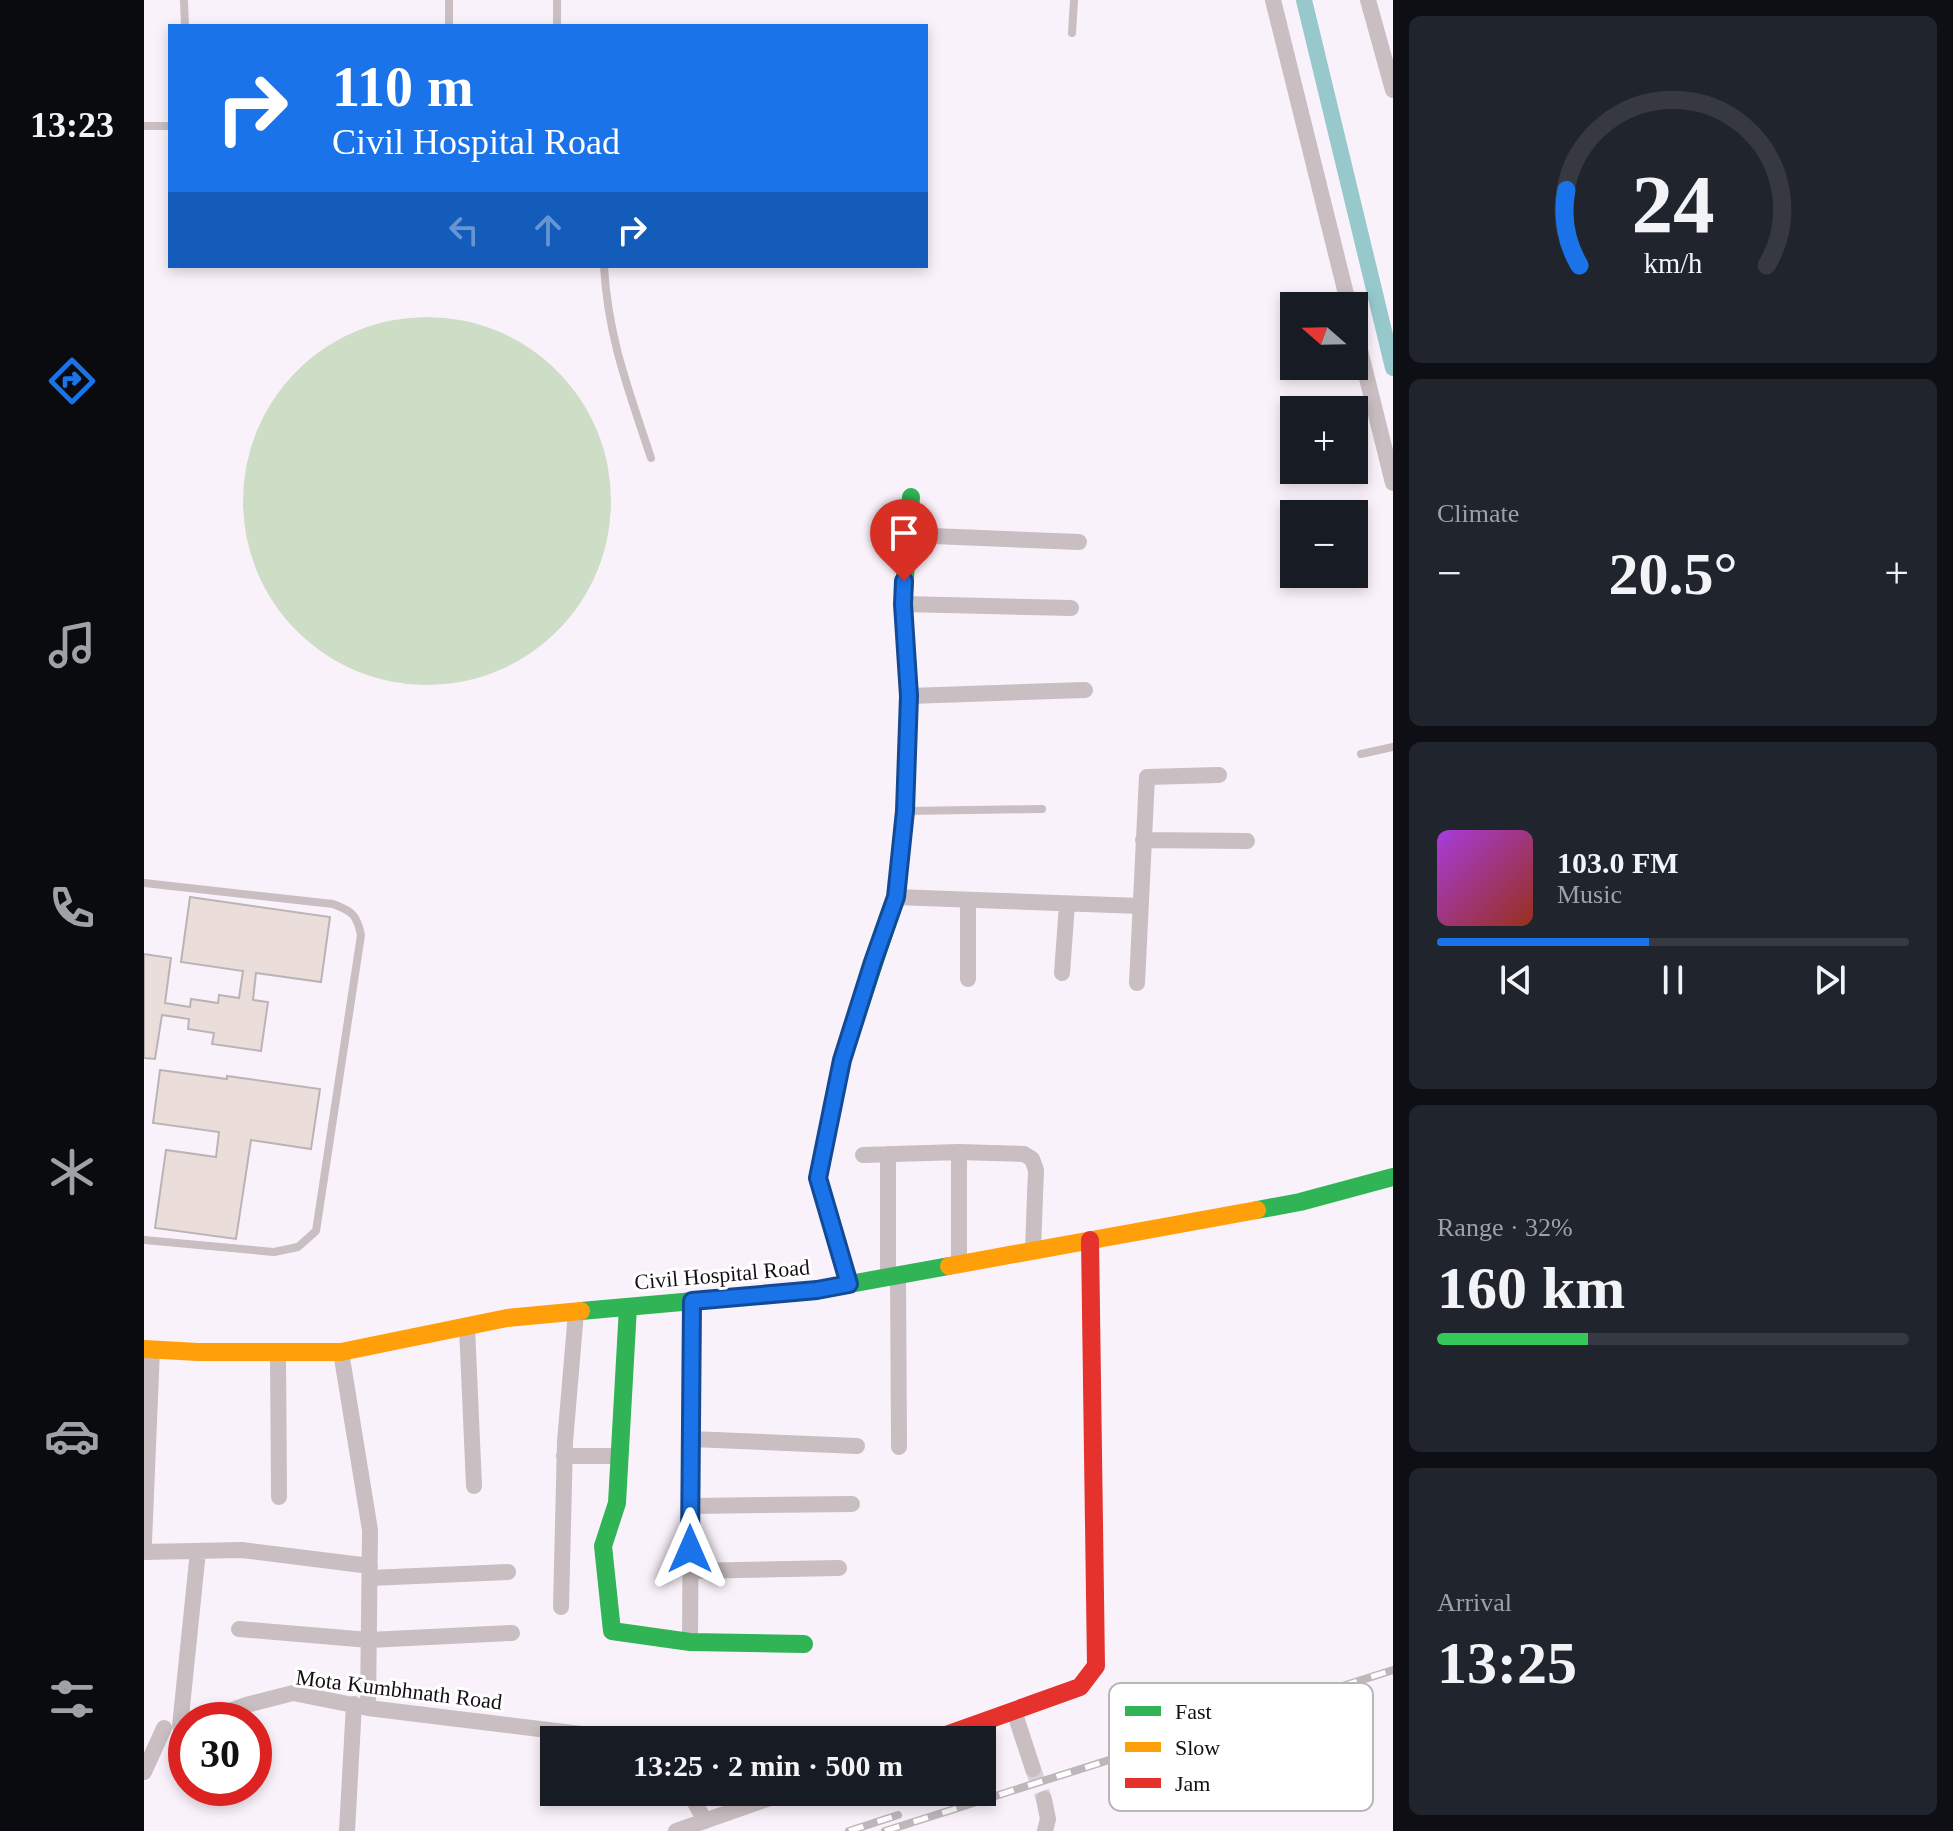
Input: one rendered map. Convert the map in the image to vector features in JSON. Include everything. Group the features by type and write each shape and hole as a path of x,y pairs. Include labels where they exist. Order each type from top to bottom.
{"street":[{"path":"1273,0 1346,292"},
{"path":"1368,0 1392,83"},
{"path":"1367,380 1393,483"},
{"path":"849,1284 818,1178 842,1060 896,897 905,811 909,696 903,604 911,497"},
{"path":"908,535 1079,542"},
{"path":"903,604 1071,608"},
{"path":"909,696 1085,690"},
{"path":"1137,983 1147,777 1219,775"},
{"path":"1143,840 1247,841"},
{"path":"896,897 1140,906"},
{"path":"968,901 968,979"},
{"path":"1062,973 1067,904"},
{"path":"959,1152 959,1264"},
{"path":"863,1155 959,1152 1024,1154 1032,1159 1036,1170 1033,1250"},
{"path":"888,1154 899,1447"},
{"name":"Civil Hospital Road","path":"148,1350 341,1352 507,1318 817,1290 1300,1202 1393,1177"},
{"path":"972,1726 1080,1687 1096,1666 1090,1240"},
{"path":"690,1642 692,1301"},
{"path":"628,1307 617,1503 603,1546 612,1631 690,1642 804,1644"},
{"path":"561,1607 564,1456 576,1312"},
{"path":"467,1327 474,1486"},
{"path":"144,1542 148,1350"},
{"path":"278,1352 279,1497"},
{"path":"341,1352 370,1530 369,1640 347,1831"},
{"path":"691,1439 857,1446"},
{"path":"564,1456 619,1456"},
{"path":"691,1506 852,1504"},
{"path":"144,1552 242,1550 370,1572 508,1572"},
{"path":"180,1702 198,1551"},
{"path":"690,1571 839,1568"},
{"path":"239,1629 369,1640 512,1633"},
{"name":"Mota Kumbhnath Road","path":"258,1702 293,1693 361,1706 540,1729"},
{"path":"1014,1711 1033,1769"},
{"path":"144,1730 168,1728"},
{"path":"144,1772 168,1739"},
{"path":"1044,1799 1048,1819 1045,1831"},
{"path":"697,1806 705,1821"},
{"path":"676,1831 747,1806"}],"lane":[{"path":"184,0 185,24"},
{"path":"449,0 449,24"},
{"path":"557,0 557,24"},
{"path":"1072,33 1074,0"},
{"path":"144,126 168,126"},
{"path":"604,268 614,344 651,458"},
{"path":"1361,754 1393,747"},
{"path":"905,811 1042,809"},
{"path":"144,883 333,904 358,917 361,935 316,1231 298,1247 274,1252 144,1240"}],"green space":[{"path":"427,317 463,320 497,331 529,348 557,371 580,399 597,431 608,465 611,501 608,537 597,571 580,603 557,631 529,654 497,671 463,682 427,685 391,682 357,671 325,654 297,631 274,603 257,571 246,537 243,501 246,465 257,431 274,399 297,371 325,348 357,331 391,320"}],"building":[{"path":"190,897 330,917 321,982 256,973 253,1000 268,1002 261,1051 212,1044 214,1033 188,1029 189,1019 162,1015 155,1059 144,1058 144,954 171,958 165,1003 190,1007 191,999 218,1003 219,995 239,998 243,971 181,962"},
{"path":"160,1070 320,1089 311,1149 251,1140 236,1239 155,1228 166,1150 216,1157 219,1132 153,1123"}],"waterway":[{"path":"1304,0 1393,368"}],"tunnel":[{"path":"1033,1769 1044,1799"}],"railway":[{"path":"1352,1683 1393,1670"},
{"path":"885,1831 1109,1760"},
{"path":"849,1831 898,1815"}],"traffic: fast":[{"path":"849,1284 818,1178 842,1060 896,897 905,811 909,696 903,604 911,497"},
{"path":"1257,1210 1393,1177"},
{"path":"581,1311 817,1290 949,1266"},
{"path":"628,1307 617,1503 603,1546 612,1631 690,1642 804,1644"}],"traffic: slow":[{"path":"949,1266 1257,1210"},
{"path":"144,1349 341,1352 507,1318 581,1311"}],"traffic: jam":[{"path":"971,1726 1080,1687 1096,1666 1090,1240"}],"route":[{"path":"690,1549 692,1301 817,1290 849,1284 818,1178 842,1060 896,897 905,811 909,696 904,581"}]}
